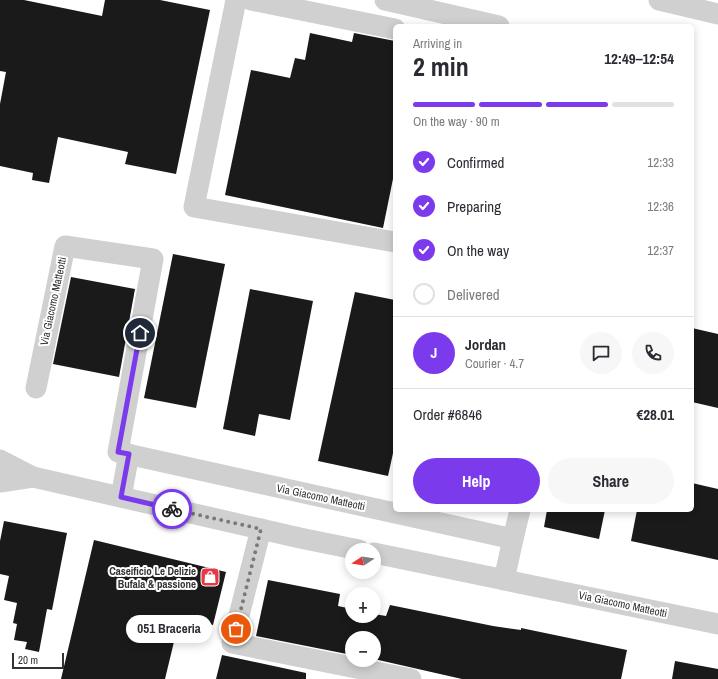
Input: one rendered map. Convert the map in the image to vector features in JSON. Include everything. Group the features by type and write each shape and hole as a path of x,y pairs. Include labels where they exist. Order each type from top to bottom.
{"street":[{"path":"236,0 194,207 393,242"},
{"path":"251,0 393,29"},
{"path":"385,0 490,24"},
{"path":"658,0 718,14"},
{"name":"Via Giacomo Matteotti","path":"36,388 65,246 153,259 118,452 514,539"},
{"path":"121,497 129,454"},
{"path":"0,460 33,477 345,547"},
{"path":"0,482 33,477"},
{"path":"504,580 520,512"},
{"path":"261,529 232,643 411,679"},
{"name":"Via Giacomo Matteotti","path":"381,554 718,624"}],"building":[{"path":"0,0 24,0 102,16 105,0 160,0 210,10 176,174 125,164 128,152 58,137 49,183 32,180 33,173 0,166 0,104 6,72 0,71"},
{"path":"310,33 352,42 354,33 393,41 393,179 383,228 225,195 251,70 290,78 295,58 305,60"},
{"path":"173,254 225,264 196,408 144,398"},
{"path":"71,277 135,289 119,377 53,364"},
{"path":"250,289 313,301 290,420 259,414 255,436 223,429"},
{"path":"355,292 393,300 393,453 388,476 318,461"},
{"path":"694,328 718,334 718,408 694,402"},
{"path":"694,483 718,489 718,560 631,541 637,512 694,512"},
{"path":"547,512 605,512 599,539 544,527"},
{"path":"4,521 67,533 52,610 47,609 39,652 25,649 27,642 14,640 17,624 13,623 17,603 4,600 9,576 0,574 0,541"},
{"path":"94,540 226,572 213,625 180,617 165,679 61,679"},
{"path":"268,580 340,594 338,606 345,608 345,623 381,623 381,615 386,616 390,605 493,626 521,630 521,628 627,650 621,679 462,679 381,661 381,631 345,631 345,654 256,636"},
{"path":"222,655 306,673 306,679 216,679"},
{"path":"675,661 718,669 718,679 672,679"}],"way so far":[{"path":"172,509 261,529 236,629"}],"place":[{"name":"Caseificio Le Delizie Bufala & passione","path":"210,577"},
{"name":"051 Braceria","path":"236,629"}],"route":[{"path":"140,333 118,452 129,454 121,497 172,509"}]}
